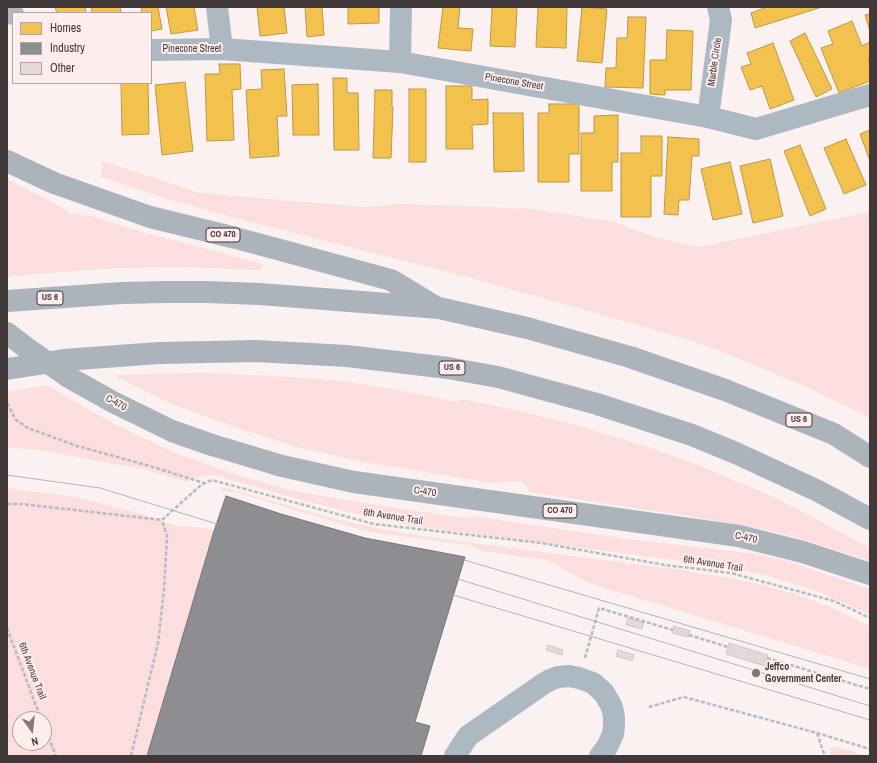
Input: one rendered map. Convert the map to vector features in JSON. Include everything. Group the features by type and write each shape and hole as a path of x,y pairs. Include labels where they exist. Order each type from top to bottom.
{"highway":[{"name":"CO 470","path":"7,161 54,183 150,217 236,238 391,280 439,308"},
{"name":"US 6","path":"7,301 122,293 206,292 260,294 439,308 527,328 630,357 725,390 834,434 870,457"},
{"name":"C-470","path":"7,333 70,378 113,402 172,431 212,445 282,466 354,482 739,536 803,552 870,574"},
{"name":"US 6","path":"7,369 64,360 159,353 256,351 347,356 448,368 498,377 597,404 692,435 738,454 818,491 870,519"}],"street":[{"path":"217,7 222,49"},
{"path":"400,62 401,7"},
{"name":"Marble Circle","path":"708,117 721,20 718,7"},
{"name":"Pinecone Street","path":"152,50 222,49 400,62 708,117 756,129 870,95"},
{"path":"455,756 468,736 543,684 558,677 569,676 580,678 593,684 604,693 611,705 614,718 613,734 607,747 600,756"}],"path":[{"path":"7,403 16,420 28,428 77,446 150,466 205,484"},
{"name":"6th Avenue Trail","path":"162,520 201,485 212,480 374,524 541,543 665,565 731,573 834,601 870,618"},
{"path":"7,504 22,504 162,520 167,536 164,590 158,643 131,756"},
{"path":"583,664 600,608 673,630"},
{"name":"6th Avenue Trail","path":"7,628 38,711"},
{"path":"689,635 728,647"},
{"path":"767,658 870,689"},
{"path":"649,707 684,697 870,749"},
{"path":"817,733 825,756"},
{"path":"52,746 56,756"}],"shaded area":[{"path":"102,161 200,193 362,207 401,204 533,209 614,222 654,237 698,247 870,212 870,418 807,387 716,349 670,334 471,278 231,217 158,196 102,177"},
{"path":"7,179 67,210 68,213 95,217 131,229 263,264 261,270 180,267 118,268 7,277"},
{"path":"201,373 309,378 349,382 458,402 460,399 562,421 645,446 696,464 778,499 870,548 870,561 805,540 771,531 689,516 528,492 529,489 521,481 485,483 358,461 297,447 196,413 164,400 113,375"},
{"path":"46,385 114,424 178,454 237,475 294,491 470,519 471,516 635,540 760,555 783,560 870,589 870,615 822,593 768,576 727,567 415,526 353,513 217,476 207,475 188,480 186,482 143,469 39,450 7,447 7,392"},
{"path":"222,487 331,518 386,530 442,539 674,569 755,583 793,593 830,607 870,626 870,669 589,583 547,560 483,551 471,545 369,532 242,494 228,491 221,492"},
{"path":"7,488 77,497 148,516 175,526 198,527 214,531 147,756 7,756"},
{"path":"833,746 867,756 831,756 829,751"}],"building: Homes":[{"path":"55,7 85,7 86,12 57,12"},
{"path":"91,7 120,7 121,12 92,12"},
{"path":"141,7 158,7 162,29 152,31 152,12 142,12"},
{"path":"166,7 194,7 198,30 171,34"},
{"path":"257,7 284,7 287,33 260,36"},
{"path":"305,7 322,7 324,35 307,37"},
{"path":"348,7 379,7 379,23 348,24"},
{"path":"443,7 460,7 458,28 473,29 471,51 438,48"},
{"path":"492,7 517,7 515,47 490,46"},
{"path":"538,7 567,7 566,48 536,47"},
{"path":"582,7 607,9 602,63 577,61"},
{"path":"767,7 822,7 755,28 751,13"},
{"path":"870,14 870,31 865,15"},
{"path":"628,17 646,17 643,88 605,87 606,68 616,68 617,38 627,38"},
{"path":"852,21 862,46 870,42 870,58 868,58 870,63 870,81 839,93 821,48 833,44 828,31"},
{"path":"667,30 693,31 691,90 665,90 665,95 650,94 650,60 666,60"},
{"path":"805,33 832,89 816,97 790,41"},
{"path":"773,43 794,100 770,109 762,86 750,90 741,67 751,64 747,53"},
{"path":"219,64 240,64 241,89 232,90 234,140 207,141 205,74 220,74"},
{"path":"284,69 287,116 277,116 279,156 250,158 246,90 262,89 261,70"},
{"path":"333,78 347,78 347,93 358,93 359,150 334,150"},
{"path":"185,82 193,151 162,155 155,85"},
{"path":"121,84 148,84 149,134 122,135"},
{"path":"318,84 319,135 293,135 292,85"},
{"path":"446,86 472,86 472,100 488,99 488,124 472,125 473,149 446,149"},
{"path":"409,89 426,89 426,162 409,162"},
{"path":"375,90 392,90 393,107 391,158 373,158"},
{"path":"549,104 579,104 579,154 569,154 569,182 538,182 538,113 549,113"},
{"path":"493,113 523,113 524,171 494,172"},
{"path":"618,115 618,162 612,162 612,191 581,191 581,133 594,133 594,116"},
{"path":"870,130 870,161 860,134"},
{"path":"641,136 662,136 662,176 651,176 651,217 621,217 621,153 641,153"},
{"path":"668,137 699,139 699,156 692,156 689,200 679,200 678,215 664,214"},
{"path":"846,139 866,185 844,194 824,148"},
{"path":"800,145 826,209 810,216 784,151"},
{"path":"770,159 783,216 753,223 740,166"},
{"path":"730,162 742,214 713,220 701,169"}],"building: Industry":[{"path":"226,496 281,514 365,538 465,557 415,722 430,726 421,756 147,756 214,531"}],"building: Other":[{"path":"628,618 644,623 642,629 626,625"},
{"path":"674,626 690,631 688,637 672,633"},
{"path":"729,643 768,655 765,666 726,654"},
{"path":"548,645 563,650 562,655 546,650"},
{"path":"618,650 634,655 632,661 616,656"}],"tram line":[{"path":"7,475 100,488 217,524"},
{"path":"464,560 870,679"},
{"path":"458,579 870,706"},
{"path":"453,595 870,720"}],"place":[{"name":"Jeffco Government Center","path":"756,673"}]}
